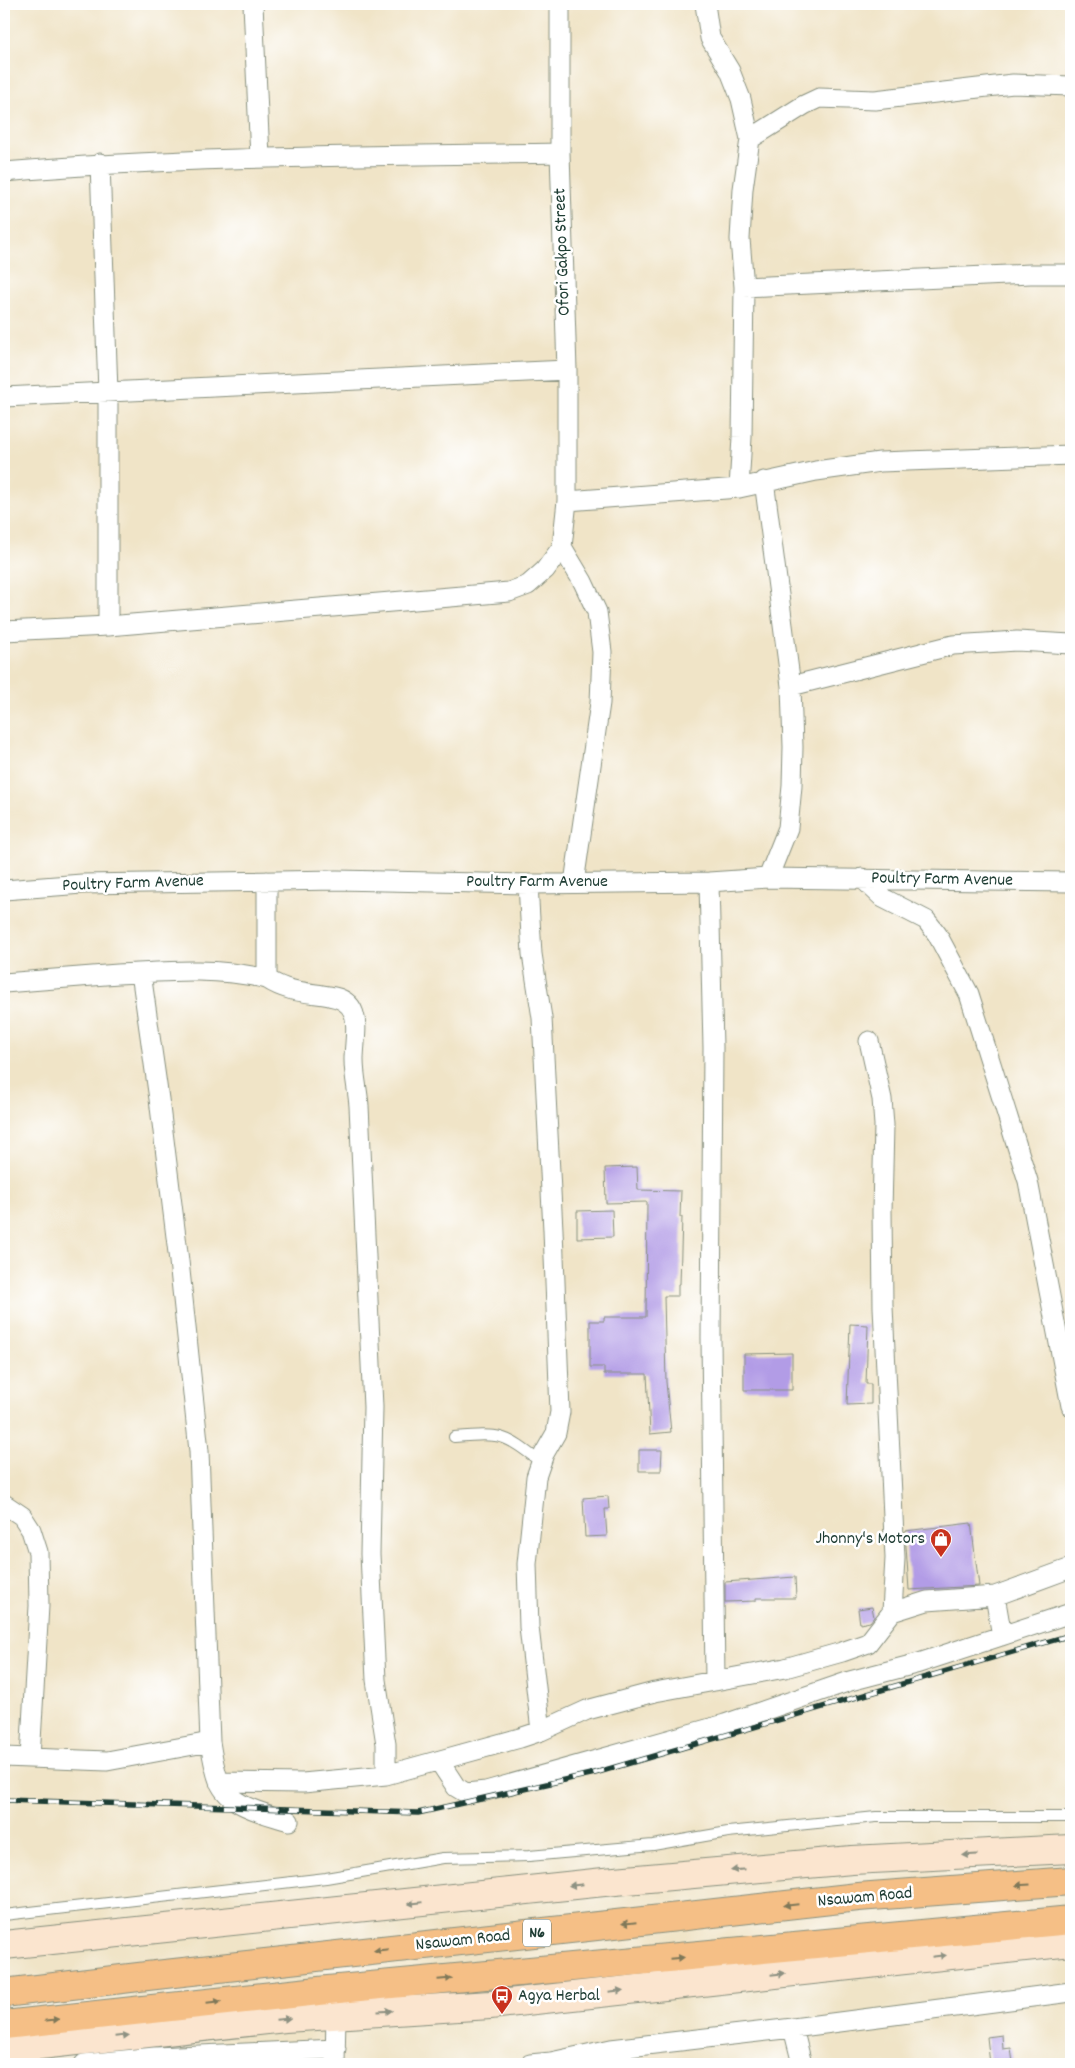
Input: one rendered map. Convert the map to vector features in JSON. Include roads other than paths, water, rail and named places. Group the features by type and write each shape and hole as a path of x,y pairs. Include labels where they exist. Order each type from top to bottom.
{"highway":[{"name":"Nsawam Road","path":"4,1993 858,1897 1071,1881"},
{"name":"Nsawam Road","path":"4,2025 328,1990 1071,1920"}],"main road":[{"path":"4,1945 604,1882 832,1862 1071,1849"},
{"path":"4,2049 285,2018 490,2005 1071,1942"}],"street":[{"path":"254,4 260,158"},
{"name":"Ofori Gakpo Street","path":"560,4 560,154 567,370 567,501 562,547"},
{"path":"706,4 710,38 730,71 741,99 750,140 743,189 740,239 744,287 742,437 739,488"},
{"path":"750,140 804,105 819,98 875,100 1013,84 1071,86"},
{"path":"4,172 100,164 260,158 560,154"},
{"path":"100,164 108,392 108,626"},
{"path":"744,287 1030,274 1071,274"},
{"path":"4,397 567,370"},
{"path":"567,501 739,488 816,471 880,462 1071,455"},
{"path":"764,481 791,686 792,786 788,828 768,878"},
{"path":"4,631 108,626 509,592 528,585 545,570 562,547 583,582 596,612 602,652 600,702 574,883"},
{"path":"791,686 953,645 1017,640 1071,644"},
{"name":"Poultry Farm Avenue","path":"4,890 82,884 337,880 528,884 709,882 768,878 1071,882"},
{"path":"862,878 883,898 926,920 937,934 969,994 1028,1181 1071,1406"},
{"path":"267,881 267,978"},
{"path":"709,882 713,1047 711,1338 715,1681"},
{"path":"528,884 532,954 542,1018 560,1412 556,1433 536,1477 527,1564 529,1627 541,1731"},
{"path":"4,982 210,970 267,978 280,987 335,997 347,1002 355,1013 354,1062 358,1106 373,1406 370,1554 376,1680 386,1744 386,1775"},
{"path":"141,973 171,1194 199,1451 210,1742 219,1782 230,1795 248,1808 288,1821"},
{"path":"219,1782 303,1783 386,1775 541,1731 587,1710 655,1692 784,1668 868,1644 892,1612 895,1558 883,1297 884,1125 882,1099 869,1040"},
{"path":"4,1504 22,1516 31,1530 38,1552 39,1606 30,1758"},
{"path":"892,1612 927,1602 995,1596 1071,1568"},
{"path":"995,1596 1002,1636"},
{"path":"440,1761 456,1787 466,1793 486,1791 553,1774 725,1724 850,1681 919,1663 1071,1613"},
{"path":"842,1652 850,1681"},
{"path":"4,1757 91,1762 107,1761 210,1742"},
{"path":"530,2064 588,2059 793,2028 1071,1992"},
{"path":"84,2064 336,2057 336,2015"},
{"path":"793,2028 802,2064"}],"lane":[{"path":"454,1437 491,1434 501,1436 517,1444 542,1463"},
{"path":"4,1915 326,1878 443,1858 530,1856 653,1845 728,1832 876,1817 1071,1817"}],"railway":[{"path":"4,1800 418,1813 595,1773 1071,1635"}],"place":[{"name":"Jhonny's Motors","path":"941,1558"},
{"name":"Agya Herbal","path":"502,2015"}]}
